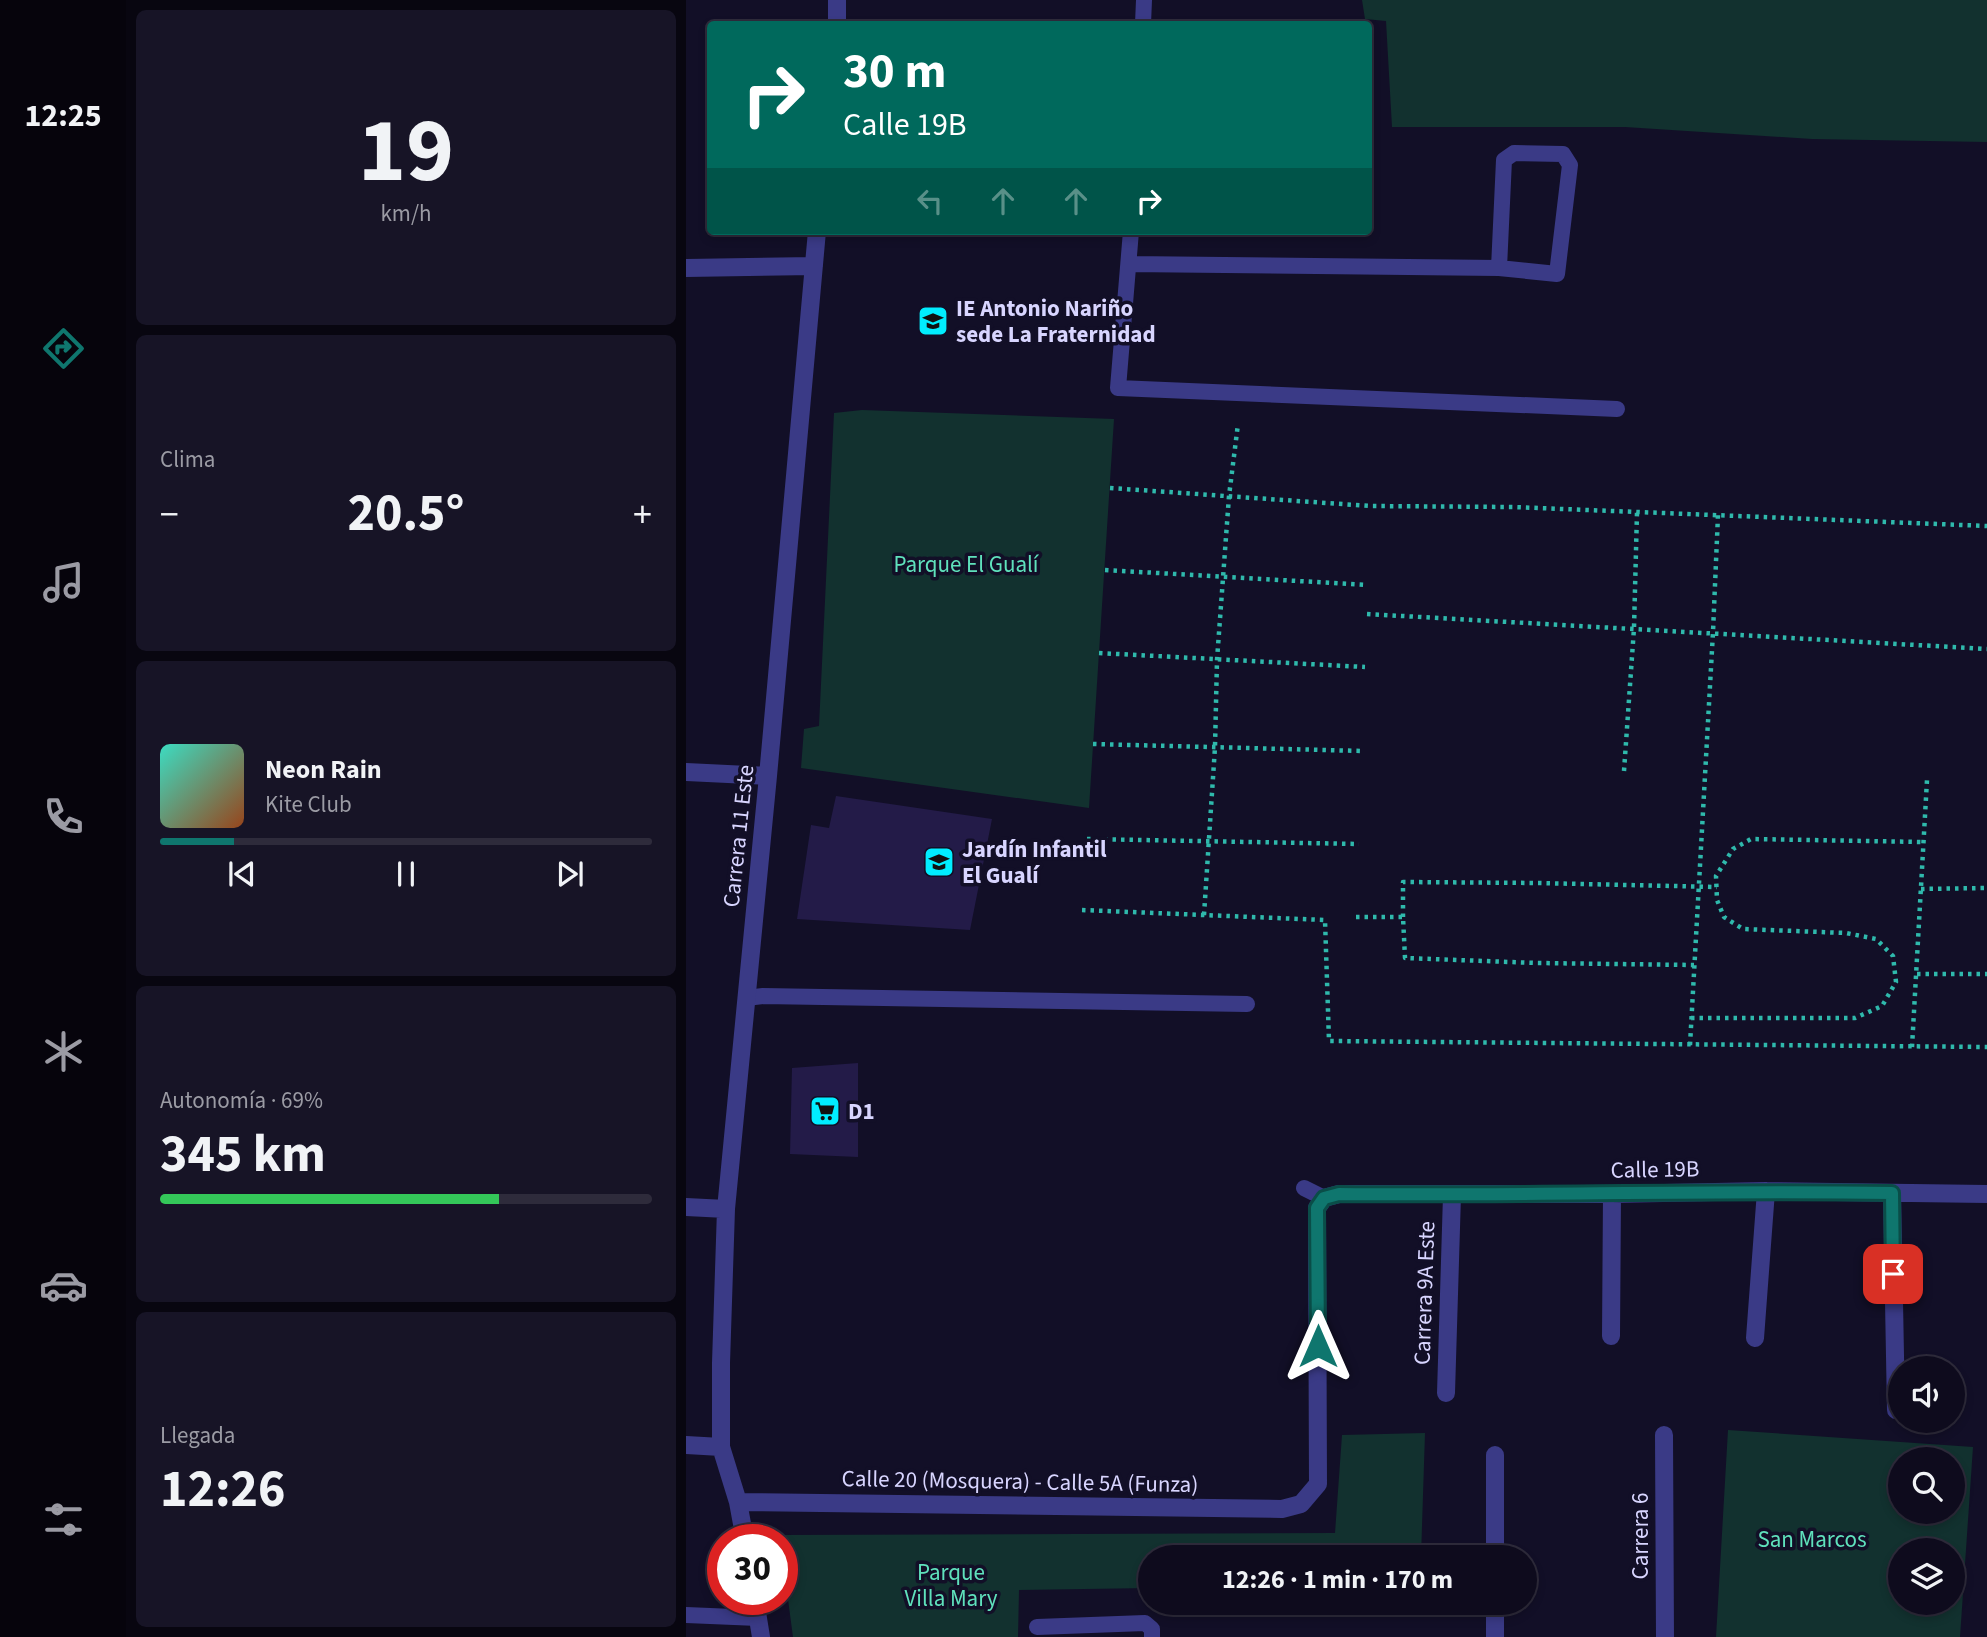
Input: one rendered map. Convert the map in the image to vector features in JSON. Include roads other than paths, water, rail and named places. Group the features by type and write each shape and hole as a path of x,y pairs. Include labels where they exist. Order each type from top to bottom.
{"street":[{"name":"Carrera 11 Este","path":"742,1524 721,1447 726,1209 817,235"},
{"path":"686,268 814,266"},
{"path":"686,772 768,776"},
{"path":"1755,1338 1766,1191"},
{"name":"Calle 19B","path":"1324,1198 1339,1194 1766,1191 1987,1195"},
{"path":"1892,1193 1895,1356"},
{"path":"1611,1336 1612,1194"},
{"name":"Carrera 9A Este","path":"1446,1393 1452,1195"},
{"name":"Calle 20 (Mosquera) - Calle 5A (Funza)","path":"738,1502 1282,1509 1301,1503 1318,1484 1317,1208 1324,1198"},
{"path":"686,1207 726,1209"},
{"name":"Carrera 6","path":"1664,1435 1665,1637"},
{"path":"686,1445 721,1447"},
{"path":"1495,1455 1495,1545"},
{"path":"758,1615 761,1637"},
{"path":"1495,1615 1495,1637"}],"lane":[{"path":"1143,0 1143,21"},
{"path":"1129,264 1499,268 1557,274 1570,165 1563,154 1514,153 1504,160 1499,268"},
{"path":"1131,235 1118,388 1617,409"},
{"path":"746,998 763,996 1247,1004"},
{"path":"1304,1188 1324,1198"},
{"path":"686,1615 707,1613"},
{"path":"1037,1627 1145,1623 1152,1629 1152,1637"}],"place":[{"name":"IE Antonio Nariño sede La Fraternidad","path":"933,321"},
{"name":"Jardín Infantil El Gualí","path":"939,862"},
{"name":"D1","path":"825,1111"}],"park label":[{"name":"Parque El Gualí","path":"966,564"},
{"name":"San Marcos","path":"1812,1539"},
{"name":"Parque Villa Mary","path":"951,1585"}]}
